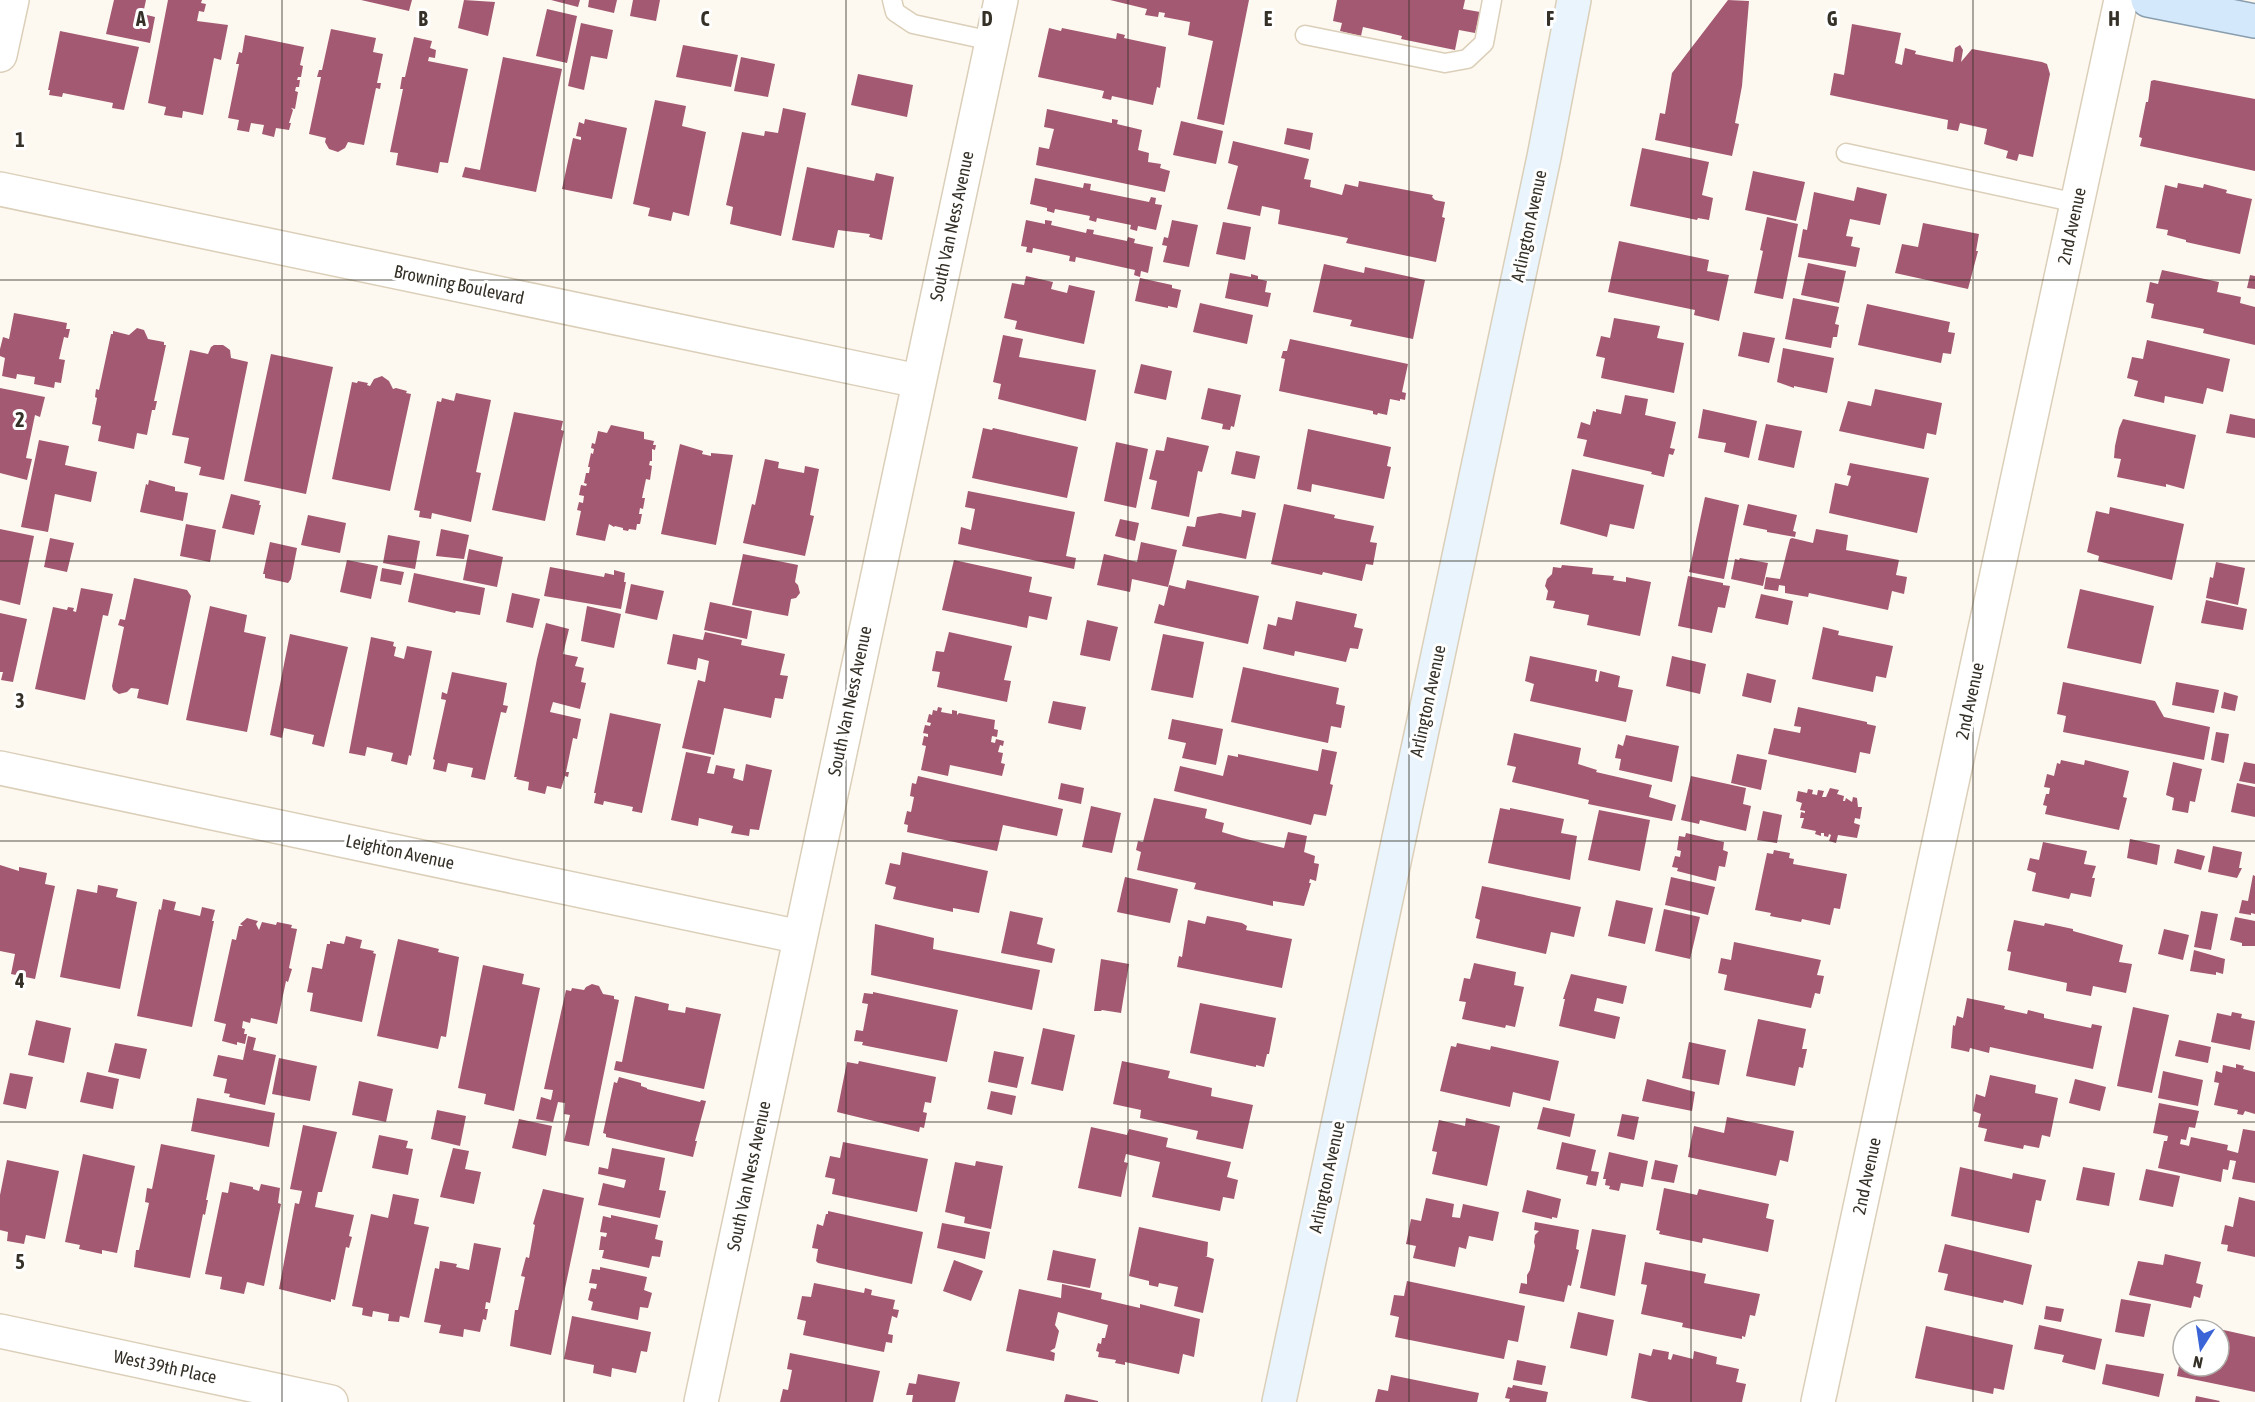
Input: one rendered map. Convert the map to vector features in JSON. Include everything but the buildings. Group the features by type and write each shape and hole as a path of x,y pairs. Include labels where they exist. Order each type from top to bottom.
{"main road":[{"name":"Arlington Avenue","path":"1279,1402 1542,167 1574,0"},
{"path":"2148,0 2255,21"}],"street":[{"path":"0,55 12,0"},
{"name":"South Van Ness Avenue","path":"701,1402 1001,0"},
{"name":"2nd Avenue","path":"1818,1402 2121,0"},
{"name":"Browning Boulevard","path":"0,189 918,381"},
{"name":"Leighton Avenue","path":"0,768 800,937"},
{"name":"West 39th Place","path":"0,1331 330,1402"}],"lane":[{"path":"892,0 894,12 913,24 992,41"},
{"path":"1305,35 1445,63 1467,59 1484,43 1492,0"},
{"path":"1846,153 2077,203"}]}
